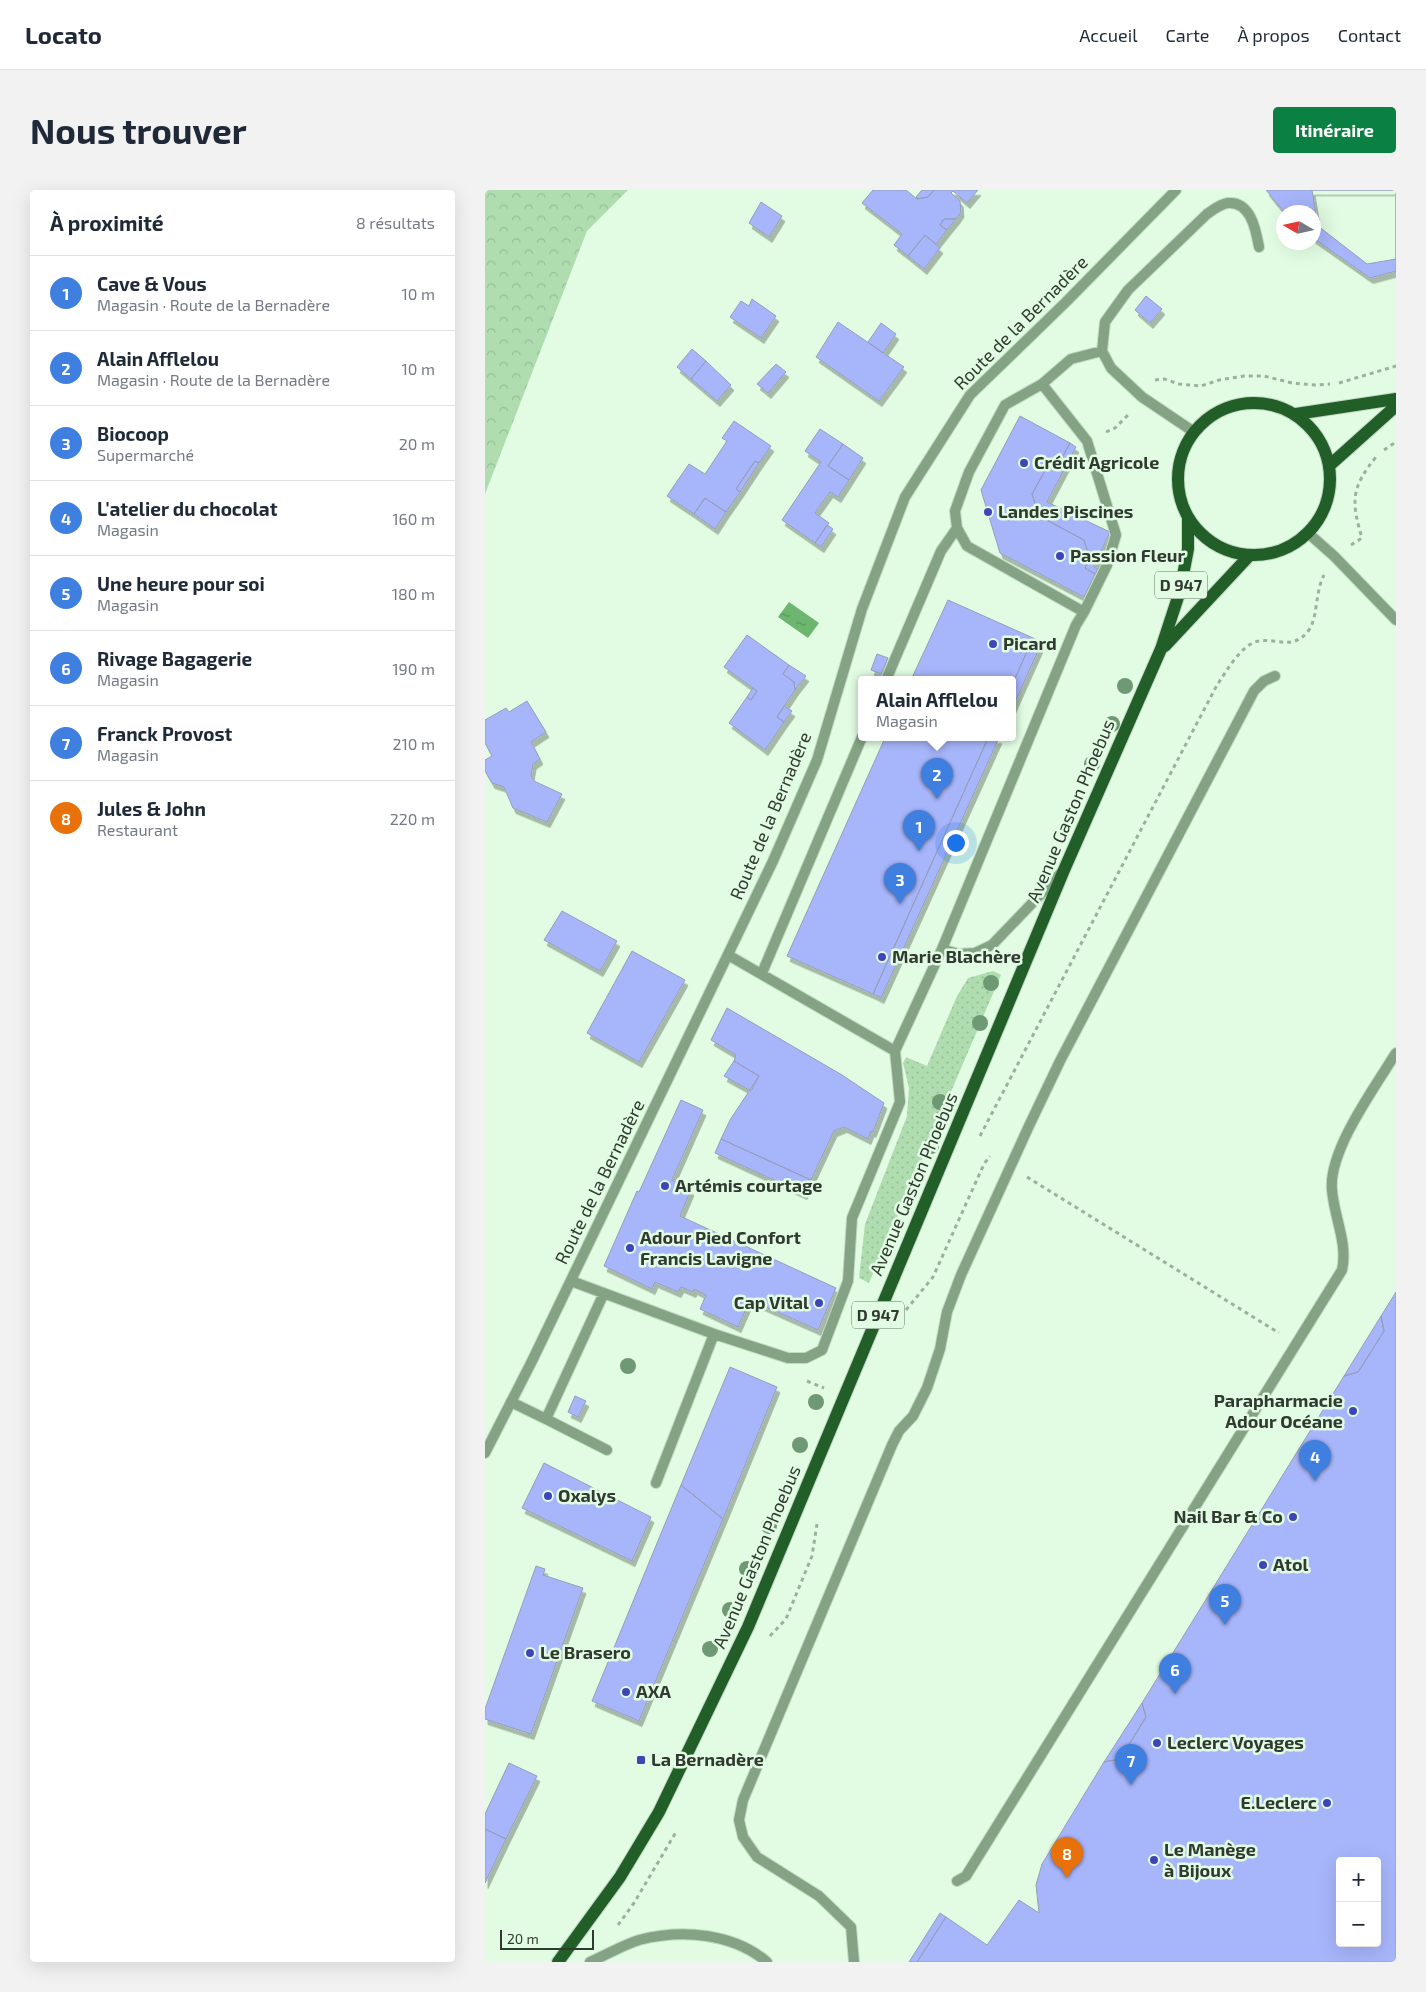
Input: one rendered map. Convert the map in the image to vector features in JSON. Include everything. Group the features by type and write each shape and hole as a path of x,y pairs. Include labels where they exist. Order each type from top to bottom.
{"main road":[{"path":"1296,414 1396,398"},
{"path":"1253,402 1275,405 1296,414 1312,428 1323,445 1330,465 1331,490 1323,514 1309,534 1291,547 1271,554 1249,556 1225,550 1204,537 1188,518 1179,497 1178,474 1183,452 1194,432 1211,416 1231,406 1253,402"},
{"path":"1330,465 1396,406"},
{"name":"Avenue Gaston Phoebus","path":"558,1962 620,1877 659,1812 748,1627 1064,870 1161,649 1180,591 1188,549 1188,518"},
{"name":"Avenue Gaston Phoebus","path":"1161,649 1249,556"}],"street":[{"name":"Route de la Bernadère","path":"485,1453 571,1281 773,861 817,760 862,608 905,497 969,395 1066,302 1176,190"},
{"path":"1194,432 1142,397 1111,368 1102,351 1105,322 1128,290 1207,214 1220,205 1234,204 1250,216 1259,247"},
{"path":"1084,612 967,546 957,528 955,511 969,472 1005,406 1042,384 1071,359 1102,351"},
{"path":"571,1281 714,1334 788,1358 807,1358 823,1350 848,1281 852,1218 900,1102 895,1051 942,949 1076,625 1107,565 1116,535 1087,440 1042,384"},
{"path":"888,676 941,551 957,528"},
{"path":"1309,534 1334,556 1396,620"},
{"path":"854,1962 851,1927 819,1896 757,1856 743,1837 739,1820 743,1800 892,1445 899,1431 913,1416 927,1388 940,1349 947,1312 961,1275 1060,1060 1254,691 1264,681 1275,676"},
{"path":"762,973 860,741"},
{"path":"942,949 958,954 975,953 992,945 1064,870"},
{"path":"728,955 895,1051"},
{"path":"957,1881 966,1876 971,1869 1343,1270 1345,1258 1331,1190 1332,1171 1341,1144 1396,1053"},
{"path":"545,1420 604,1293"},
{"path":"655,1483 714,1334"},
{"path":"511,1402 607,1450"},
{"path":"590,1962 639,1940 672,1934 703,1936 731,1941 756,1953 767,1962"}],"path":[{"path":"1156,380 1164,379 1179,384 1201,386 1219,380 1244,376 1264,376 1292,383 1315,385 1338,383 1396,366"},
{"path":"1087,440 1115,428 1128,416"},
{"path":"901,1316 933,1277 984,1164 991,1155 1298,1344"}],"green space":[{"path":"485,190 628,190 587,231 485,494"},
{"path":"993,971 1001,975 869,1283 859,1278 865,1224 907,1116 909,1088 903,1063 906,1057 927,1066 957,996 968,978"}],"water":[{"path":"789,602 819,623 808,638 778,617"}],"building":[{"path":"873,190 906,190 917,199 928,197 934,190 978,190 967,203 953,191 951,193 960,201 961,212 956,219 944,219 940,225 947,230 936,244 925,235 908,256 894,245 902,234 862,203"},
{"path":"922,190 934,190 928,197 917,199 916,197"},
{"path":"1266,190 1396,190 1396,271 1370,278 1321,244 1321,205 1278,205"},
{"path":"1312,190 1396,190 1396,259 1367,264 1321,228 1321,205 1314,205"},
{"path":"761,202 782,216 769,237 749,223"},
{"path":"944,219 956,219 947,230 940,225"},
{"path":"925,235 940,248 924,269 908,256"},
{"path":"1146,296 1162,309 1150,323 1135,310"},
{"path":"752,299 776,316 761,338 730,317 741,301 749,306"},
{"path":"838,322 904,367 879,401 816,357"},
{"path":"881,323 896,334 883,353 868,342"},
{"path":"692,349 706,361 691,379 677,367"},
{"path":"706,361 731,385 717,401 691,379"},
{"path":"776,364 786,372 768,393 757,384"},
{"path":"1020,416 1070,443 1057,467 1046,469 1032,494 1039,516 1084,540 1090,559 1085,568 1095,574 1084,597 1000,553 981,490"},
{"path":"734,421 771,446 759,463 755,461 736,489 740,492 726,512 705,498 694,514 667,496 689,464 705,474 727,441 722,438"},
{"path":"820,429 843,444 828,466 849,480 838,497 830,492 815,513 829,523 815,543 782,520 821,462 805,451"},
{"path":"1070,443 1076,447 1047,502 1110,532 1094,567 1098,569 1095,574 1085,568 1090,559 1084,540 1039,516 1032,494 1046,469 1057,467"},
{"path":"843,444 863,458 849,480 828,466"},
{"path":"755,461 759,463 740,492 736,489"},
{"path":"705,498 726,512 715,529 694,514"},
{"path":"827,525 833,529 821,547 815,543"},
{"path":"948,600 1033,638 1016,676 913,676"},
{"path":"747,635 789,665 783,674 794,682 795,690 777,717 784,722 765,750 729,723 747,697 751,700 757,691 724,667"},
{"path":"1033,638 1042,642 1016,700 1016,676"},
{"path":"877,654 888,658 881,674 871,670"},
{"path":"789,665 806,676 795,690 794,682 783,674"},
{"path":"753,688 757,691 751,700 747,697"},
{"path":"527,701 546,732 531,742 540,759 533,764 531,776 534,781 562,794 547,822 513,808 504,787 492,783 485,771 485,760 492,756 485,743 485,720 506,708 509,712"},
{"path":"784,706 792,711 784,722 777,717"},
{"path":"884,741 987,741 873,994 787,956"},
{"path":"987,741 998,741 881,998 873,994"},
{"path":"562,911 617,941 600,971 544,940"},
{"path":"632,951 685,980 639,1062 587,1033"},
{"path":"727,1008 842,1075 884,1103 873,1132 871,1131 868,1139 844,1127 834,1131 811,1180 721,1139 730,1120 759,1076 734,1061 736,1055 711,1040"},
{"path":"734,1061 759,1076 751,1091 724,1076"},
{"path":"681,1100 703,1110 672,1180 691,1190 680,1216 836,1288 818,1330 750,1300 738,1327 700,1309 706,1295 694,1289 693,1292 681,1287 678,1292 655,1282 652,1289 604,1266 637,1191 639,1192"},
{"path":"721,1139 811,1180 804,1194 715,1153"},
{"path":"1396,1292 1396,1962 917,1962 946,1917 987,1945 1019,1900 1039,1913 1036,1885 1042,1864 1104,1762 1120,1759 1146,1717 1142,1703 1344,1376 1358,1372 1384,1331 1381,1316"},
{"path":"1381,1316 1384,1331 1358,1372 1344,1376"},
{"path":"730,1367 777,1387 723,1519 681,1485"},
{"path":"575,1396 586,1401 578,1417 568,1412"},
{"path":"544,1463 651,1517 632,1561 522,1508"},
{"path":"681,1485 723,1519 639,1721 592,1701"},
{"path":"536,1566 545,1569 543,1575 583,1588 531,1734 485,1719 485,1709"},
{"path":"1142,1703 1146,1717 1120,1759 1104,1762"},
{"path":"509,1763 537,1776 506,1839 485,1829 485,1814"},
{"path":"485,1829 506,1839 485,1883"},
{"path":"940,1913 946,1917 917,1962 909,1962"}],"place":[{"name":"Crédit Agricole","path":"1024,463"},
{"name":"Landes Piscines","path":"988,512"},
{"name":"Passion Fleur","path":"1060,556"},
{"name":"Picard","path":"993,644"},
{"name":"Alain Afflelou","path":"937,799"},
{"name":"Cave & Vous","path":"919,851"},
{"name":"Biocoop","path":"900,904"},
{"name":"Marie Blachère","path":"882,957"},
{"name":"Artémis courtage","path":"665,1186"},
{"name":"Adour Pied Confort Francis Lavigne","path":"630,1248"},
{"name":"Cap Vital","path":"819,1303"},
{"name":"Parapharmacie Adour Océane","path":"1353,1411"},
{"name":"L'atelier du chocolat","path":"1315,1481"},
{"name":"Oxalys","path":"548,1496"},
{"name":"Nail Bar & Co","path":"1293,1517"},
{"name":"Atol","path":"1263,1565"},
{"name":"Une heure pour soi","path":"1225,1625"},
{"name":"Le Brasero","path":"530,1653"},
{"name":"AXA","path":"626,1692"},
{"name":"Rivage Bagagerie","path":"1175,1694"},
{"name":"Leclerc Voyages","path":"1157,1743"},
{"name":"La Bernadère","path":"641,1760"},
{"name":"Franck Provost","path":"1131,1785"},
{"name":"E.Leclerc","path":"1327,1803"},
{"name":"Le Manège à Bijoux","path":"1154,1860"},
{"name":"Jules & John","path":"1067,1878"}]}
